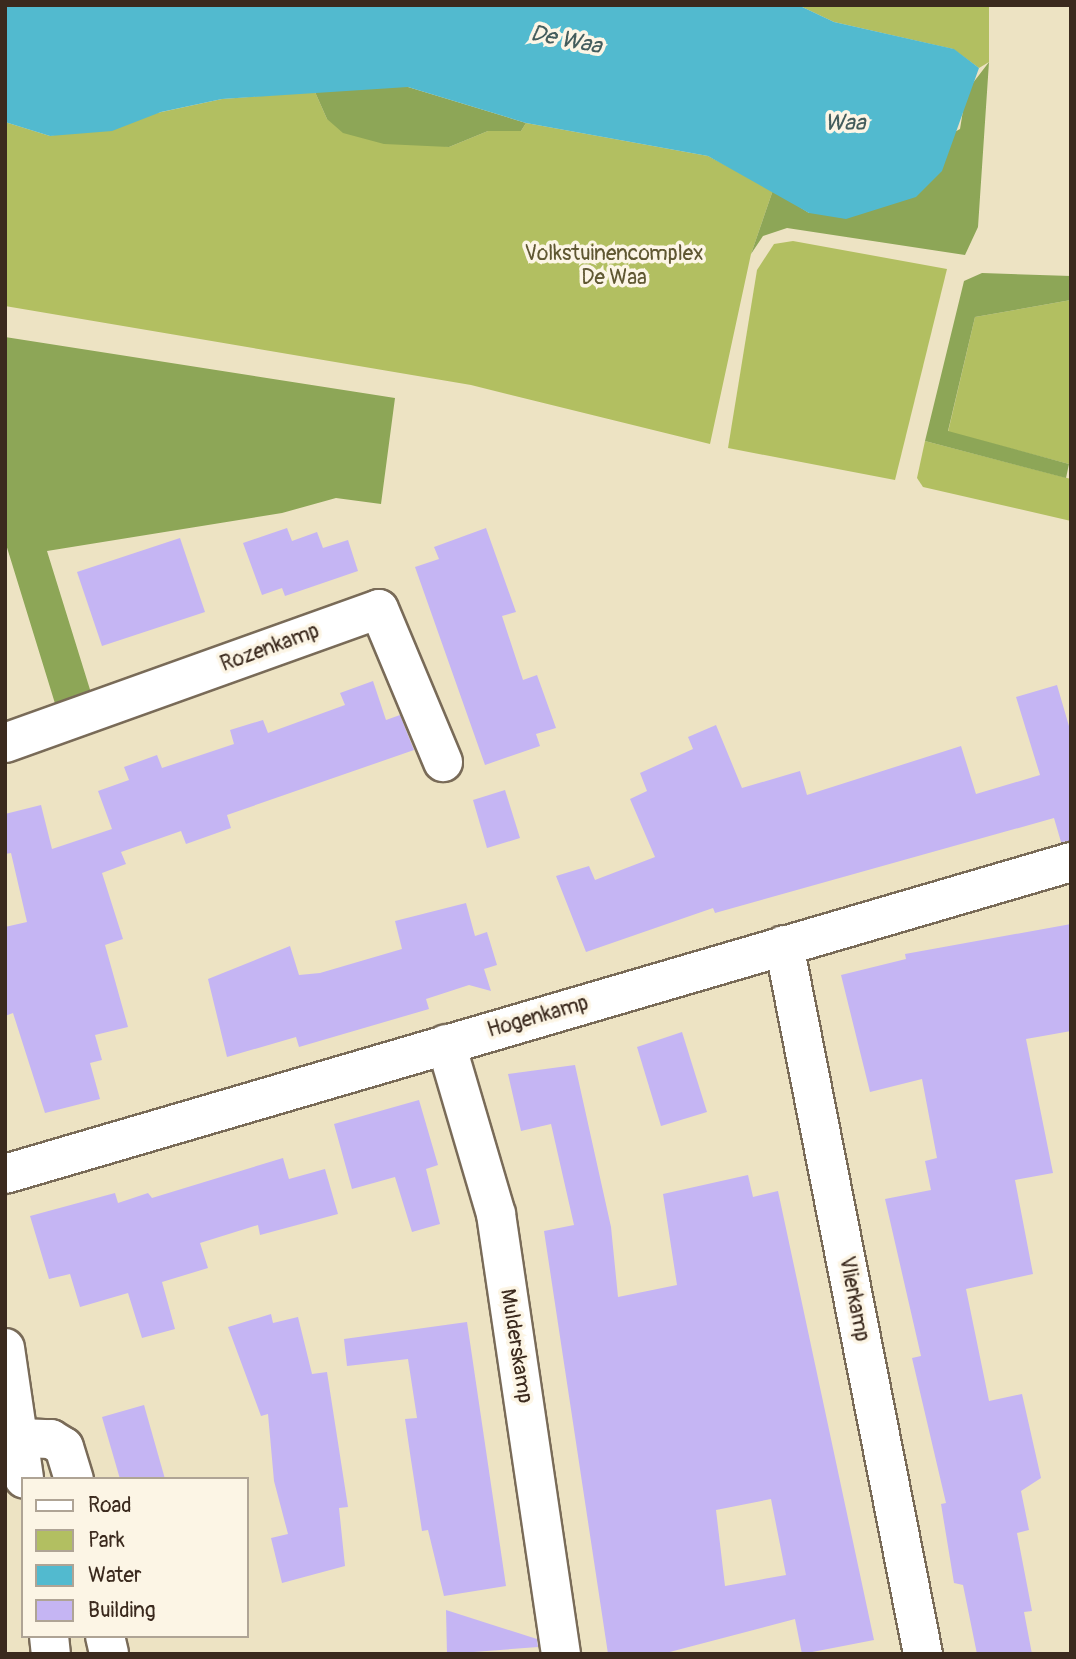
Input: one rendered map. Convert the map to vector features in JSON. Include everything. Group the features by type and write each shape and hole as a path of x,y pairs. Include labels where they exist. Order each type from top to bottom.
{"street":[{"name":"Rozenkamp","path":"5,743 379,609 443,762"},
{"name":"Hogenkamp","path":"6,1173 1071,862"},
{"name":"Vlierkamp","path":"784,945 923,1654"},
{"name":"Mulderskamp","path":"446,1044 496,1214 561,1654"},
{"path":"5,1348 24,1477"},
{"path":"19,1438 51,1439 64,1447 73,1477"}],"green space":[{"path":"798,5 989,5 989,62 979,68 953,49 834,22"},
{"path":"989,62 978,227 965,255 787,228 763,236 751,254 773,190 809,213 960,129 966,92"},
{"path":"361,87 408,87 526,123 521,131 488,131 449,147 384,144 343,133 327,119 315,92"},
{"name":"Volkstuinencomplex De Waa","path":"315,92 327,119 449,147 488,131 521,131 526,123 708,156 773,190 751,254 710,444 471,385 5,306 5,122 50,136 222,99"},
{"name":"Volkstuinencomplex De Waa","path":"793,241 947,269 895,480 728,448 757,270 774,244"},
{"path":"982,273 1071,276 1071,300 975,317 948,431 1069,464 1066,478 925,441 964,281"},
{"path":"1071,300 1069,464 948,432 975,317"},
{"path":"5,337 395,398 381,504 336,498 282,513 47,551 92,696 57,710 5,541"},
{"path":"925,441 1071,479 1071,521 923,487 917,478"}],"water":[{"name":"Waa","path":"5,5 798,5 834,22 954,49 979,68 942,171 916,197 846,219 809,213 708,156 526,123 408,87 222,99 161,112 112,131 50,136 5,122"}],"building":[{"path":"287,528 292,541 317,532 323,548 348,540 358,571 285,596 282,588 262,595 243,543"},
{"path":"486,528 516,612 502,616 523,680 537,675 556,728 536,734 540,746 485,765 415,567 439,559 434,547"},
{"path":"180,538 205,612 102,646 77,572"},
{"path":"373,681 386,720 400,715 414,750 227,815 231,828 186,844 181,831 121,852 126,864 102,873 123,939 105,945 128,1027 95,1035 102,1060 90,1063 100,1099 45,1113 13,1013 5,1016 5,927 27,922 11,853 5,854 5,814 41,805 52,849 112,829 98,791 129,780 124,767 157,755 162,768 234,744 230,730 263,720 268,733 345,705 340,693"},
{"path":"1057,685 1071,733 1071,841 1061,842 1054,818 715,913 713,908 586,952 556,876 589,866 595,880 655,857 630,799 647,791 640,773 693,749 688,737 716,725 742,788 800,771 807,795 961,746 976,794 1040,775 1016,697"},
{"path":"505,790 520,838 487,848 473,800"},
{"path":"466,903 475,936 487,932 497,965 484,969 491,991 469,985 426,999 429,1009 299,1047 296,1037 227,1057 208,979 290,946 299,975 320,973 402,949 395,921"},
{"path":"1071,924 1071,1031 1026,1039 1053,1173 1015,1180 1033,1274 966,1289 989,1401 1022,1394 1041,1478 1021,1491 1029,1530 1017,1533 1032,1611 1024,1612 1032,1654 977,1654 963,1585 954,1583 941,1504 946,1503 912,1358 921,1356 885,1199 931,1190 925,1161 937,1158 922,1079 870,1092 841,975 906,959 905,954"},
{"path":"682,1032 707,1112 661,1126 637,1047"},
{"path":"575,1065 611,1227 618,1297 677,1285 663,1194 748,1175 753,1197 778,1191 874,1640 802,1654 795,1619 662,1654 608,1654 544,1231 574,1225 551,1124 521,1131 508,1074","holes":["771,1499 786,1575 725,1586 716,1510"]},
{"path":"419,1100 438,1165 426,1169 440,1224 412,1232 395,1177 352,1189 334,1124"},
{"path":"283,1158 289,1179 325,1169 338,1214 260,1235 258,1225 200,1243 208,1268 162,1282 175,1329 142,1338 128,1293 80,1307 70,1274 49,1279 30,1216 115,1193 118,1203 148,1193 152,1198"},
{"path":"271,1314 273,1323 298,1317 312,1374 327,1372 348,1507 339,1508 345,1566 282,1583 271,1538 288,1534 274,1481 268,1414 261,1416 228,1327"},
{"path":"467,1322 506,1586 444,1596 428,1530 422,1531 411,1460 405,1419 417,1418 408,1359 347,1366 344,1339"},
{"path":"144,1405 164,1477 119,1477 102,1417"},
{"path":"446,1610 537,1639 538,1647 447,1654"}],"water label":[{"name":"De Waa","path":"566,40"}]}
